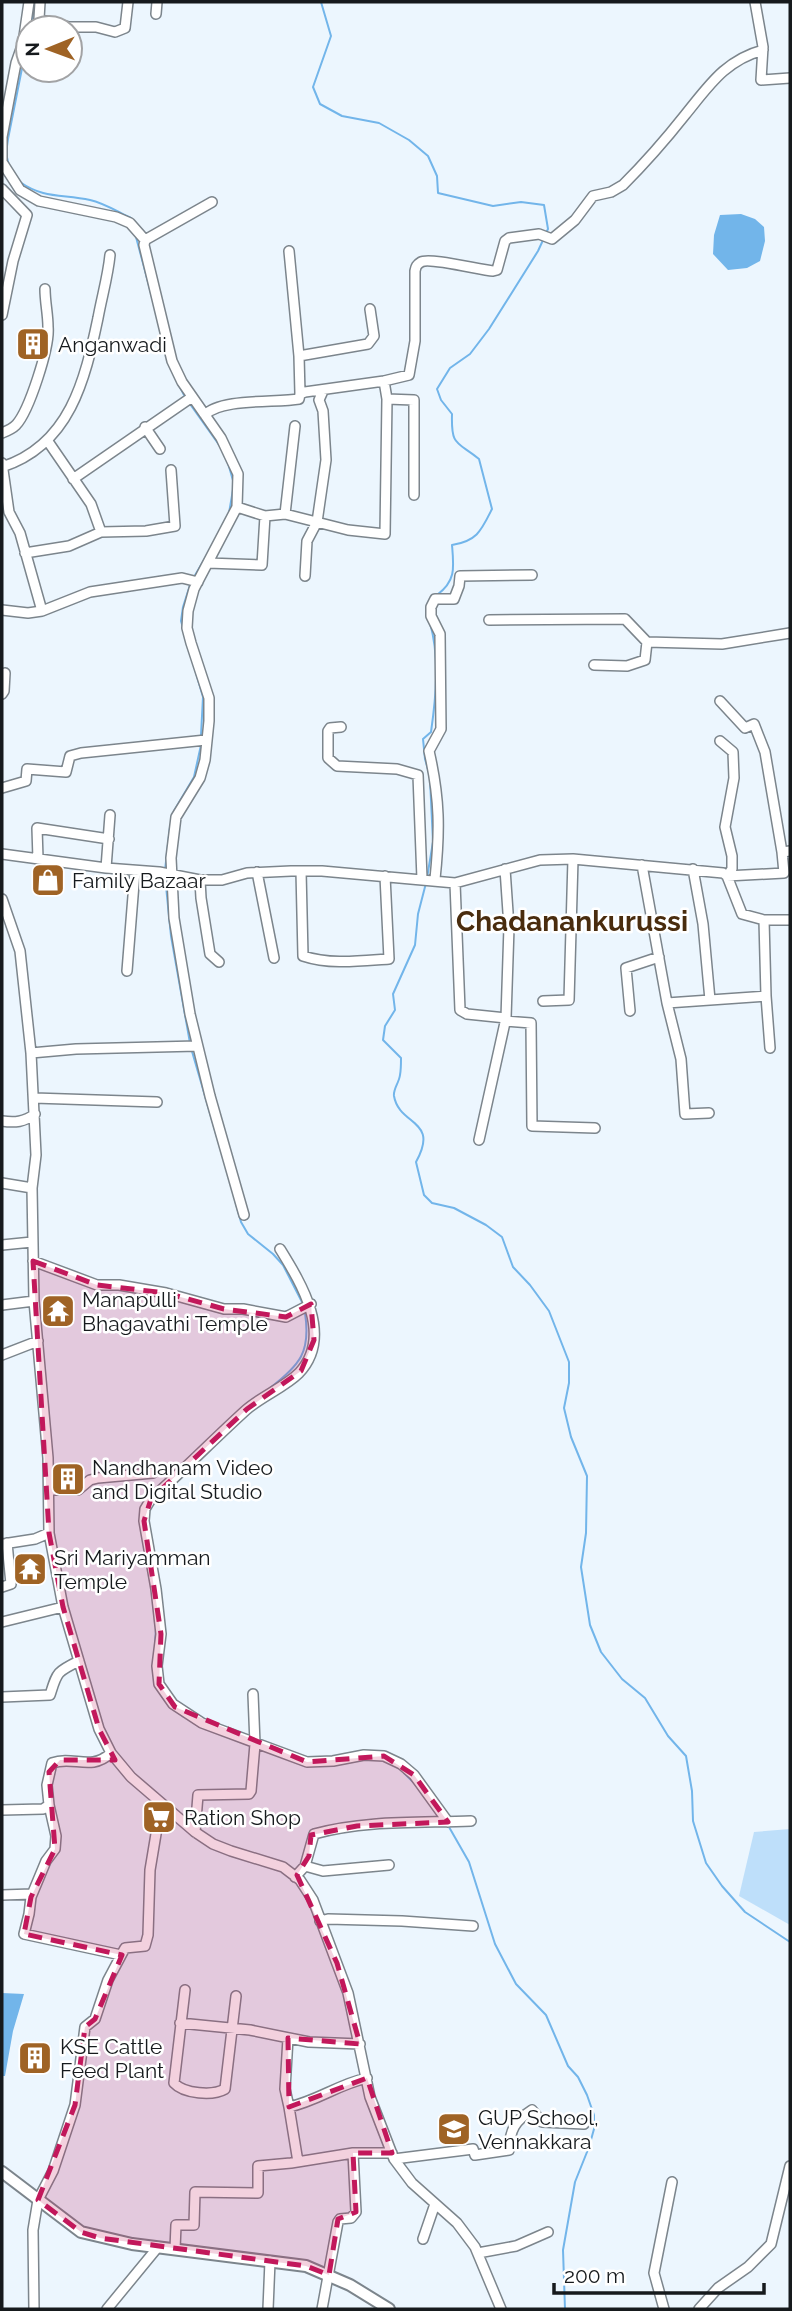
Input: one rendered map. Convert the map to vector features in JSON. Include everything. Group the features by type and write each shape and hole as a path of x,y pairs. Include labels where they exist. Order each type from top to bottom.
{"main road":[{"path":"2,2172 81,2232 100,2238 158,2247 306,2266 329,2275 374,2305 389,2309"}],"street":[{"path":"29,2 23,43 16,62 2,137 2,162 20,190 39,201 116,217 130,223 145,240 172,361 181,382 221,438 238,474 237,507 208,563 195,581 188,611 187,628 209,698 206,740 200,778 176,817 167,874 197,1046 244,1215"},
{"path":"40,2 39,19 69,27 96,27 115,32 125,28 128,2"},
{"path":"156,14 157,2"},
{"path":"755,2 760,19 763,50 761,80 790,78"},
{"path":"300,394 410,375 415,341 418,264 431,261 493,271 497,270 505,241 509,238 539,234 552,239 575,220 593,196 611,192 624,185 685,116 709,83 744,57 763,50"},
{"path":"2,189 27,215 13,261 2,315"},
{"path":"145,240 212,202"},
{"path":"205,415 220,407 299,399 299,356 289,251"},
{"path":"41,611 20,533 5,498 2,465 31,455 56,432 81,387 107,280 110,255"},
{"path":"2,433 14,427 20,419 37,378 49,325 45,309 45,289"},
{"path":"299,356 368,344 374,336 370,309"},
{"path":"237,507 265,516 285,514 348,530 385,534 387,399 384,381"},
{"path":"305,576 307,541 317,522 326,460 320,400 323,391"},
{"path":"73,479 192,397"},
{"path":"387,399 414,400 414,495"},
{"path":"285,514 295,426"},
{"path":"145,427 160,449"},
{"path":"47,440 91,504 101,532"},
{"path":"25,553 69,546 101,532 146,531 175,526 171,470"},
{"path":"208,563 262,565 265,516"},
{"path":"429,880 440,834 435,778 429,751 441,729 440,634 431,616 431,607 435,599 454,598 460,576 532,575"},
{"path":"2,610 28,613 41,611 90,592 164,580 195,581"},
{"path":"489,620 625,619 647,642 722,644 790,633"},
{"path":"594,665 627,666 645,660 647,642"},
{"path":"2,694 5,673"},
{"path":"2,854 200,880 222,880 257,872 301,871 455,883 540,860 573,859 693,869 723,873 727,876 784,873 786,852 760,738 754,724 745,728 720,701"},
{"path":"341,727 330,728 328,731 328,758 337,766 397,769 418,775 429,880"},
{"path":"2,788 26,781 27,769 66,772 70,756 81,752 206,740"},
{"path":"720,741 733,752 734,778 724,827 732,856 732,869 727,876"},
{"path":"106,868 110,815"},
{"path":"38,859 37,828 110,839"},
{"path":"543,1001 569,1000 573,859"},
{"path":"642,865 667,1003 681,1059 685,1114 709,1114"},
{"path":"479,1140 506,1019 509,926 505,869"},
{"path":"693,869 703,924 710,1000"},
{"path":"127,971 135,871"},
{"path":"301,871 303,956 316,960 350,962 388,959 385,876"},
{"path":"257,872 274,958"},
{"path":"727,876 742,914 764,920 790,920"},
{"path":"200,880 210,954 219,962"},
{"path":"455,883 460,1010 467,1014 531,1023 532,1126 595,1128"},
{"path":"2,899 20,951 31,1053 36,1155 32,1188 33,1301 49,1490 49,1534 63,1607 99,1729 111,1753 131,1777 195,1832 222,1848 283,1867 295,1877 313,1900 348,1993 370,2097 393,2156 412,2183 457,2223 478,2253 501,2309"},
{"path":"764,920 770,1048"},
{"path":"2,932 14,930"},
{"path":"630,1011 625,968 659,957"},
{"path":"667,1003 766,996"},
{"path":"31,1053 197,1046"},
{"path":"34,1098 157,1101"},
{"path":"2,1121 15,1123 35,1114"},
{"path":"2,1183 32,1188"},
{"path":"2,1245 32,1242"},
{"path":"280,1249 311,1304 314,1340 307,1362 301,1371 264,1395 210,1443 151,1499 144,1516 162,1634 157,1666 159,1684 176,1707 187,1714 255,1744 313,1763 364,1755 384,1756 401,1764 414,1775 445,1822"},
{"path":"33,1261 97,1285 119,1285 166,1293 224,1310 243,1309 286,1317 311,1304"},
{"path":"2,1305 33,1301"},
{"path":"2,1355 38,1341"},
{"path":"49,1490 78,1490 97,1478 153,1473"},
{"path":"2,1587 11,1584 4,1544 49,1534"},
{"path":"2,1622 63,1607"},
{"path":"2,1698 50,1695 52,1681 56,1676 79,1661"},
{"path":"195,1832 198,1795 249,1794 251,1791 255,1744 253,1694"},
{"path":"111,1753 101,1761 86,1763 60,1760 52,1763 47,1786 56,1836 55,1849 46,1861 32,1894 24,1934 121,1955"},
{"path":"34,2309 33,2230 38,2200 53,2171 75,2105 85,2027 95,2020 108,1980 125,1948 145,1946 148,1935 150,1870 161,1804"},
{"path":"2,1810 43,1809 49,1805"},
{"path":"295,1877 305,1866 314,1834 357,1825 471,1821"},
{"path":"305,1866 323,1871 389,1865"},
{"path":"2,1895 32,1894"},
{"path":"320,1921 402,1921 473,1926"},
{"path":"184,1990 174,2083 178,2088 191,2091 219,2093 225,2089 236,1996"},
{"path":"180,2023 309,2042 360,2044"},
{"path":"288,2039 285,2089 298,2162"},
{"path":"289,2107 304,2104 337,2087 367,2078"},
{"path":"175,2249 176,2225 194,2225 195,2192 258,2193 258,2166 353,2153 393,2156 473,2149 475,2155 509,2150 510,2138 517,2120 532,2110 542,2122 584,2124"},
{"path":"322,2309 338,2222 340,2219 351,2218 356,2211 353,2153"},
{"path":"699,2309 718,2288 748,2267 771,2245 790,2166"},
{"path":"664,2309 654,2273 672,2182"},
{"path":"423,2239 435,2204"},
{"path":"478,2253 516,2246 548,2232"},
{"path":"107,2309 158,2247"},
{"path":"268,2309 270,2261"}],"highlighted area":[{"path":"33,1261 97,1285 166,1293 224,1309 286,1317 311,1304 314,1340 301,1371 247,1409 151,1499 144,1521 161,1634 159,1684 175,1707 307,1762 384,1756 414,1775 448,1822 357,1826 311,1835 309,1856 297,1875 337,1963 360,2044 288,2038 289,2107 367,2078 392,2153 353,2153 356,2212 338,2219 329,2275 306,2266 100,2238 81,2232 38,2200 75,2105 85,2027 95,2019 122,1955 24,1934 31,1897 55,1849 49,1772 60,1760 115,1760 99,1729 63,1607 49,1533"}],"shaded area":[{"path":"790,1829 790,1925 739,1896 754,1832"}],"water":[{"path":"741,214 755,219 764,227 765,241 760,261 747,268 728,270 713,254 714,235 720,215"},
{"path":"2,1993 24,1994 13,2031 5,2076 2,2076"}],"waterway":[{"path":"321,2 331,36 313,87 320,104 342,116 379,123 409,140 428,156 437,176 438,193 493,206 521,202 544,205 548,229 546,233"},
{"path":"33,14 35,6"},
{"path":"9,166 6,153 19,84"},
{"path":"20,182 46,194 95,201 131,218"},
{"path":"136,237 152,297"},
{"path":"437,595 451,579 452,545 473,538 492,509 479,459 454,438 452,414 441,400 437,389 450,368 470,354 489,329 544,238"},
{"path":"173,373 184,395"},
{"path":"190,404 222,449"},
{"path":"228,463 234,484 229,513"},
{"path":"194,577 207,555"},
{"path":"190,585 181,621 203,697 201,735"},
{"path":"429,773 423,739 431,732 436,678 430,623"},
{"path":"174,811 194,777 201,745"},
{"path":"427,878 433,842 430,779"},
{"path":"165,870 170,827"},
{"path":"165,876 171,936 190,1043"},
{"path":"426,883 418,914 415,945 393,994 395,1010 385,1026 383,1040 401,1058 400,1075 394,1093 397,1106 421,1130 422,1148 416,1162 424,1195 432,1203 454,1208 502,1237 513,1267 549,1311 569,1362 569,1383 564,1408 571,1437 587,1476 586,1533 581,1567 590,1625 601,1652 622,1679 645,1698 668,1736 686,1756 692,1791 693,1821 706,1863 745,1912 790,1942"},
{"path":"191,1048 217,1137"},
{"path":"235,1200 241,1222 248,1234 283,1265 303,1304"},
{"path":"270,1388 289,1372 301,1357 306,1338 305,1313"},
{"path":"141,1512 141,1531"},
{"path":"155,1645 156,1629"},
{"path":"161,1695 168,1704"},
{"path":"172,1708 184,1717"},
{"path":"390,1763 400,1769"},
{"path":"404,1773 415,1784"},
{"path":"449,1827 469,1862 495,1944 516,1984 546,2015 568,2066 578,2077 587,2095 594,2115 594,2129 589,2147 575,2182 563,2250 565,2309"}],"place":[{"name":"Anganwadi","path":"33,344"},
{"name":"Family Bazaar","path":"48,880"},
{"name":"Manapulli Bhagavathi Temple","path":"58,1311"},
{"name":"Nandhanam Video and Digital Studio","path":"68,1479"},
{"name":"Sri Mariyamman Temple","path":"30,1569"},
{"name":"Ration Shop","path":"159,1817"},
{"name":"KSE Cattle Feed Plant","path":"35,2058"},
{"name":"GUP School, Vennakkara","path":"454,2129"}],"district":[{"name":"Chadanankurussi","path":"572,921"}]}
